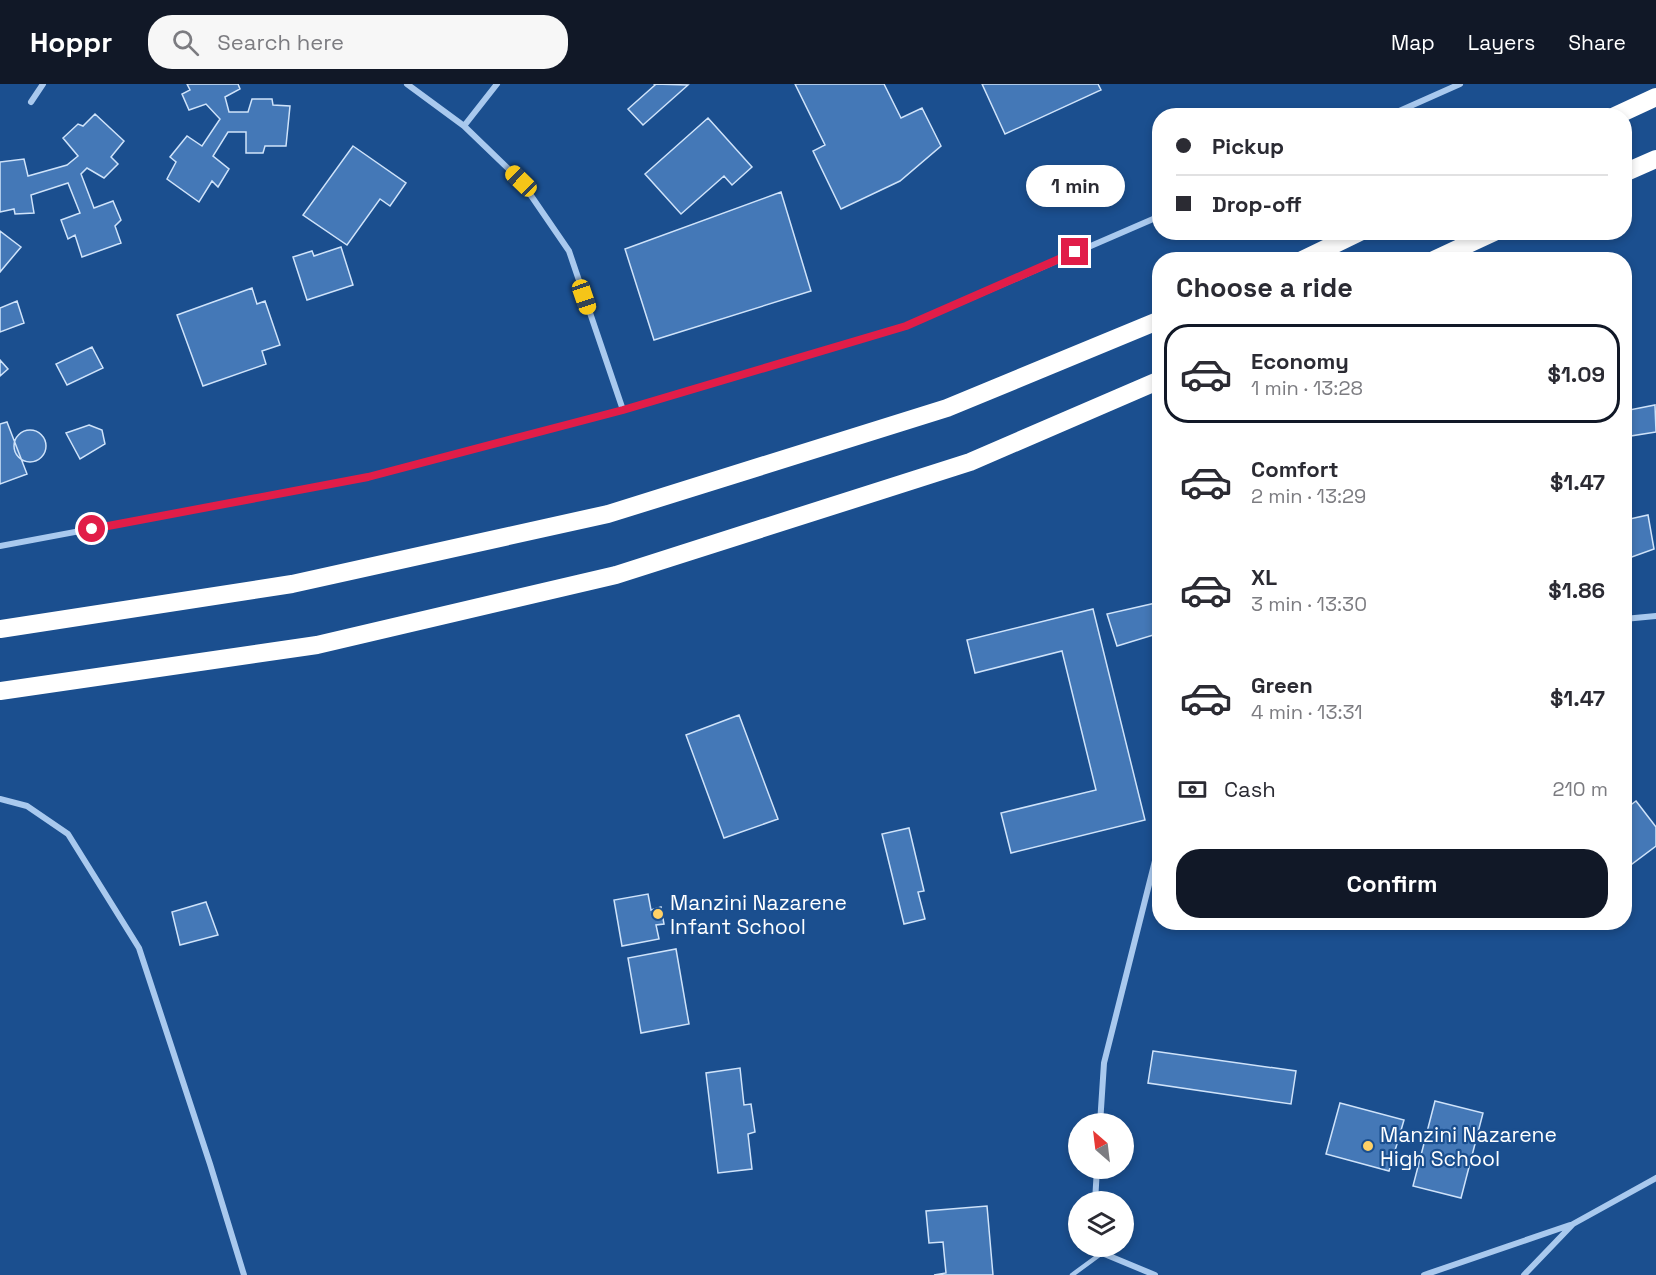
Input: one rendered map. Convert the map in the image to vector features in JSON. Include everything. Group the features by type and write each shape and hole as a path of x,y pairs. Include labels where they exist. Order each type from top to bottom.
{"highway":[{"path":"1632,108 1656,97"},
{"path":"1632,170 1656,159"},
{"path":"1319,252 1343,240"},
{"path":"1451,252 1477,240"},
{"path":"0,629 292,584 608,514 948,408 1152,323"},
{"path":"0,691 316,645 616,575 970,462 1152,383"}],"street":[{"path":"32,102 43,84"},
{"path":"407,84 464,126 521,181 568,251 623,410"},
{"path":"464,126 497,84"},
{"path":"1406,108 1460,84"},
{"path":"0,546 368,477 623,410 906,326 1152,219"},
{"path":"1632,618 1656,616"},
{"path":"0,799 27,806 68,834 139,948 244,1275"},
{"path":"1101,1113 1104,1063 1152,873"},
{"path":"1424,1275 1573,1224 1656,1178"},
{"path":"1524,1275 1573,1224"},
{"path":"1116,1257 1155,1275"}],"lane":[{"path":"1072,1275 1093,1257"}],"building":[{"path":"187,84 238,84 240,89 225,97 229,112 248,112 252,99 272,99 273,105 290,106 286,146 265,146 263,153 246,153 246,132 228,132 213,156 229,169 218,187 212,181 199,202 167,179 176,162 170,157 187,136 202,146 220,119 206,104 189,110 182,94 190,90"},
{"path":"654,84 688,85 643,125 628,109"},
{"path":"795,84 884,84 901,118 922,108 941,146 900,181 841,209 813,151 825,145"},
{"path":"982,84 1098,84 1101,90 1005,134"},
{"path":"95,114 124,141 111,157 118,164 104,178 87,168 81,174 94,208 113,201 121,220 115,226 121,243 82,257 75,235 68,239 61,220 80,213 68,183 31,195 34,213 15,214 14,209 0,212 0,162 24,159 28,176 67,165 78,156 63,138 78,124 83,126"},
{"path":"708,118 752,167 732,185 724,176 681,214 645,174"},
{"path":"353,146 406,183 390,206 380,199 347,245 303,215"},
{"path":"781,192 811,291 654,340 625,249"},
{"path":"0,231 21,247 0,272"},
{"path":"341,247 353,285 307,300 293,257 312,251 314,256"},
{"path":"252,288 257,304 265,301 280,345 262,351 266,364 203,386 177,315"},
{"path":"17,301 24,323 0,332 0,308"},
{"path":"92,347 103,368 67,385 56,364"},
{"path":"0,360 8,369 0,376"},
{"path":"1655,405 1656,432 1632,436 1632,409"},
{"path":"7,422 27,474 0,484 0,424"},
{"path":"89,425 102,430 105,444 80,459 66,433"},
{"path":"30,430 41,435 46,446 41,457 30,462 19,457 14,446 19,435"},
{"path":"1648,515 1654,549 1632,557 1632,518"},
{"path":"1152,604 1152,635 1117,646 1107,614"},
{"path":"1093,609 1145,820 1011,853 1001,813 1096,790 1062,651 975,673 967,640"},
{"path":"739,715 778,819 724,838 686,735"},
{"path":"1636,801 1656,827 1656,846 1632,864 1632,804"},
{"path":"909,828 924,891 918,892 925,919 904,924 882,834"},
{"path":"648,894 651,910 661,907 664,924 656,925 659,939 622,946 614,900"},
{"path":"206,902 218,935 180,945 172,912"},
{"path":"676,949 689,1024 641,1033 628,958"},
{"path":"1153,1051 1296,1071 1291,1104 1148,1083"},
{"path":"740,1068 744,1105 751,1104 755,1132 748,1134 752,1169 718,1173 706,1073"},
{"path":"1435,1101 1483,1113 1461,1198 1413,1186"},
{"path":"1340,1103 1404,1120 1389,1171 1326,1154"},
{"path":"987,1206 993,1275 934,1275 946,1273 943,1242 929,1243 926,1211"}],"place":[{"name":"Manzini Nazarene Infant School","path":"658,914"},
{"name":"Manzini Nazarene High School","path":"1368,1146"}],"route":[{"path":"92,529 368,477 623,410 906,326 1075,252"}]}
